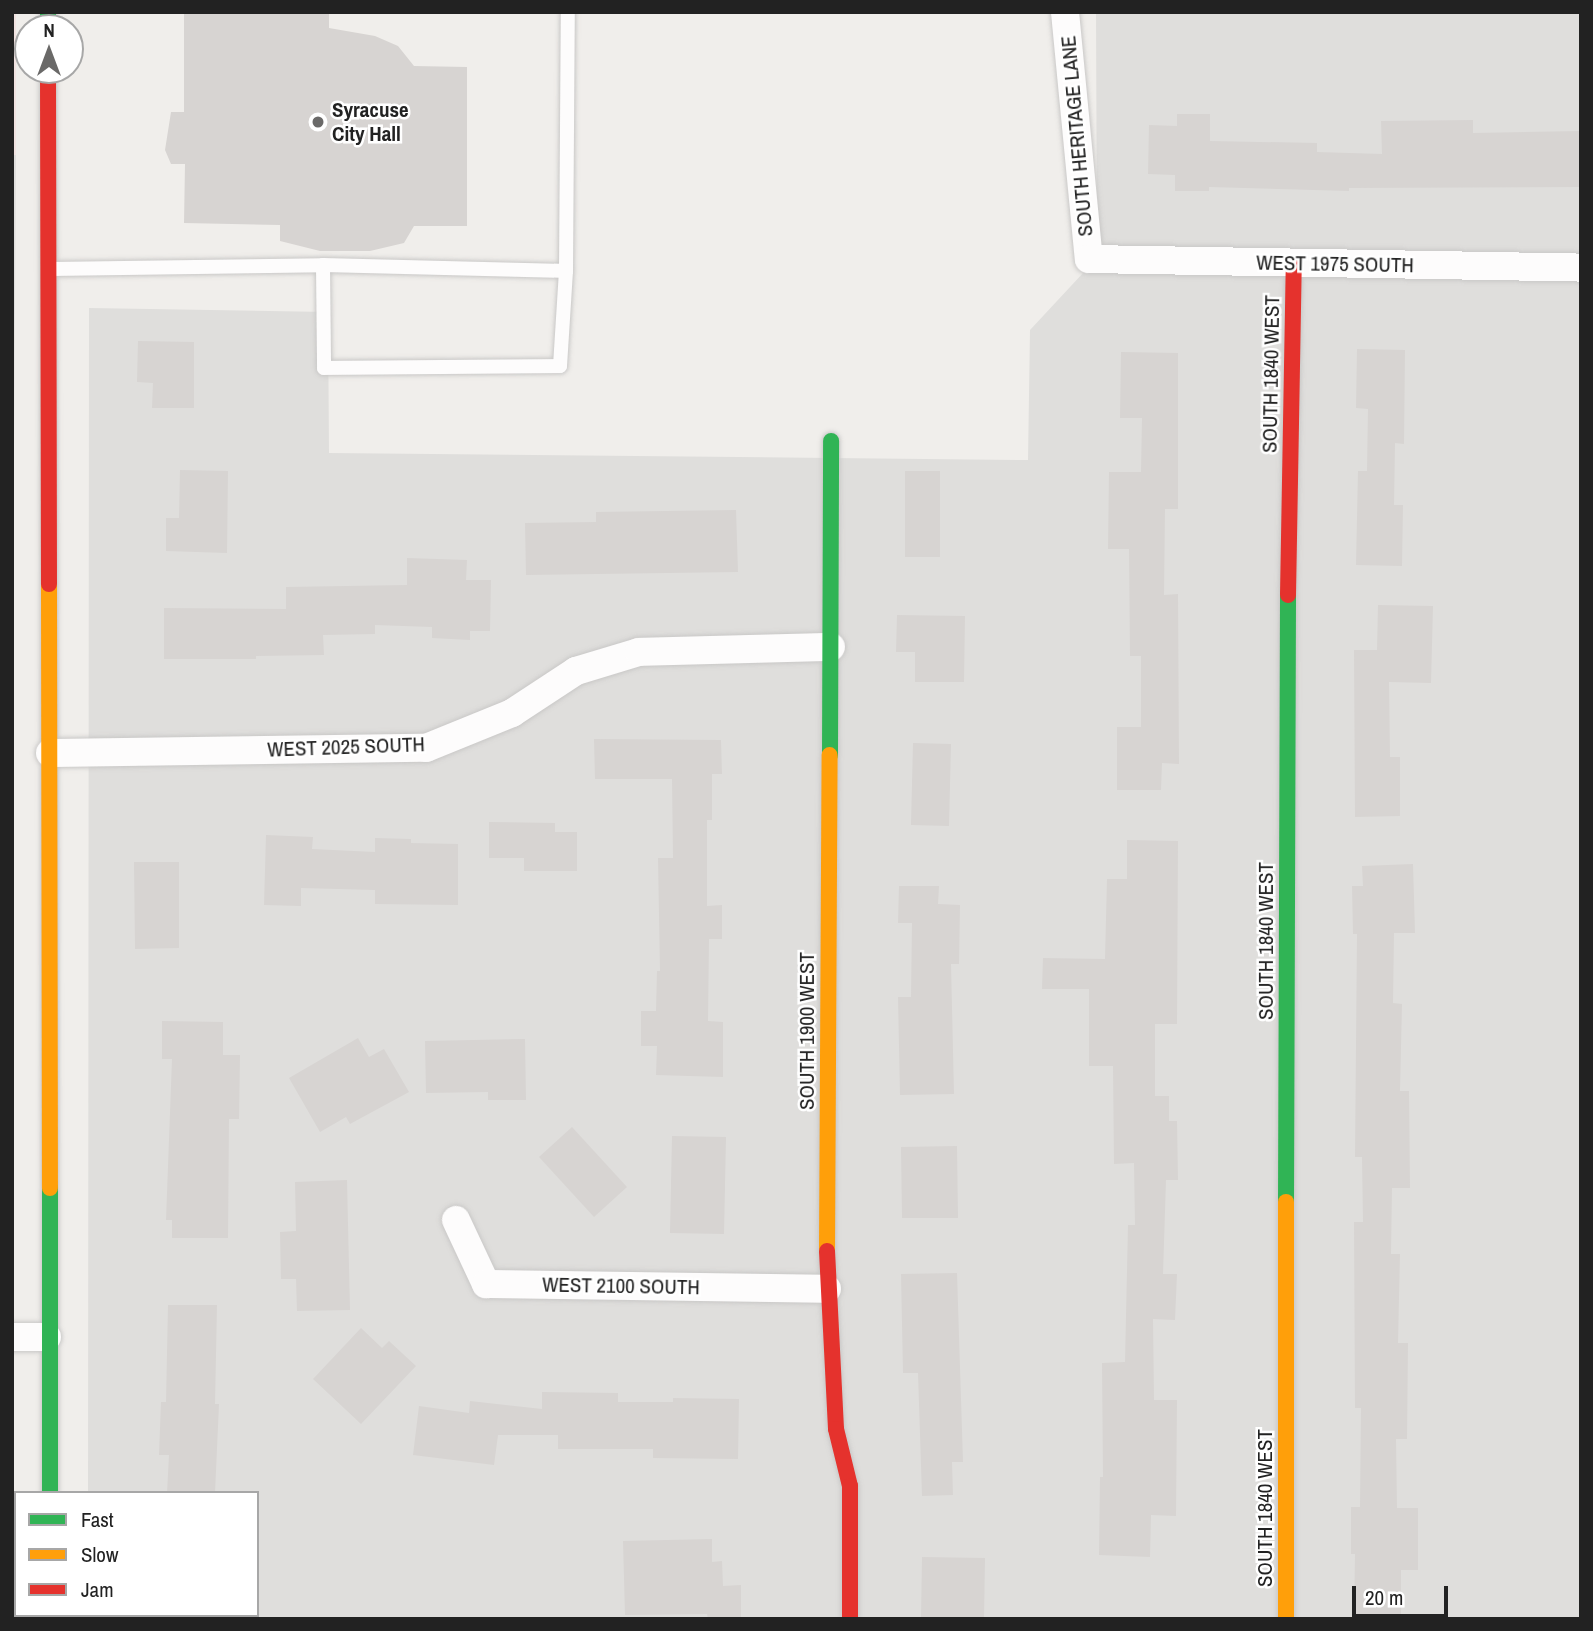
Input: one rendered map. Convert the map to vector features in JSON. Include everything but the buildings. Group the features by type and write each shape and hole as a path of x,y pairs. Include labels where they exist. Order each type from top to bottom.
{"street":[{"name":"SOUTH HERITAGE LANE","path":"1065,12 1088,259"},
{"path":"48,84 50,753 47,1337 50,1491"},
{"name":"WEST 1975 SOUTH","path":"1088,259 1581,268"},
{"name":"SOUTH 1840 WEST","path":"1286,1619 1287,644 1294,264"},
{"name":"SOUTH 1900 WEST","path":"831,441 827,1289 836,1429 850,1486 850,1619"},
{"name":"WEST 2025 SOUTH","path":"50,753 426,748 513,713 576,671 639,652 831,647"},
{"name":"WEST 2100 SOUTH","path":"456,1220 486,1284 827,1289"},
{"path":"12,1337 47,1337"}],"lane":[{"path":"323,265 324,368 560,366 566,271 568,12"},
{"path":"49,269 323,265 566,271"}],"shaded area":[{"path":"12,12 16,12 16,155 12,155"},
{"path":"1096,12 1581,12 1581,1619 88,1619 259,1617 259,1491 88,1491 89,308 328,312 329,453 1028,460 1030,330 1097,258"},
{"path":"12,155 16,155 12,740"}],"traffic: fast":[{"path":"830,755 831,441"},
{"path":"1286,1202 1288,595"},
{"path":"50,1188 50,1491"}],"traffic: slow":[{"path":"49,584 50,1188"},
{"path":"827,1251 830,755"},
{"path":"1286,1202 1286,1619"}],"traffic: jam":[{"path":"48,84 49,584"},
{"path":"1288,595 1294,264"},
{"path":"827,1251 836,1429 850,1486 850,1619"}],"place":[{"name":"Syracuse City Hall","path":"318,122"}]}
